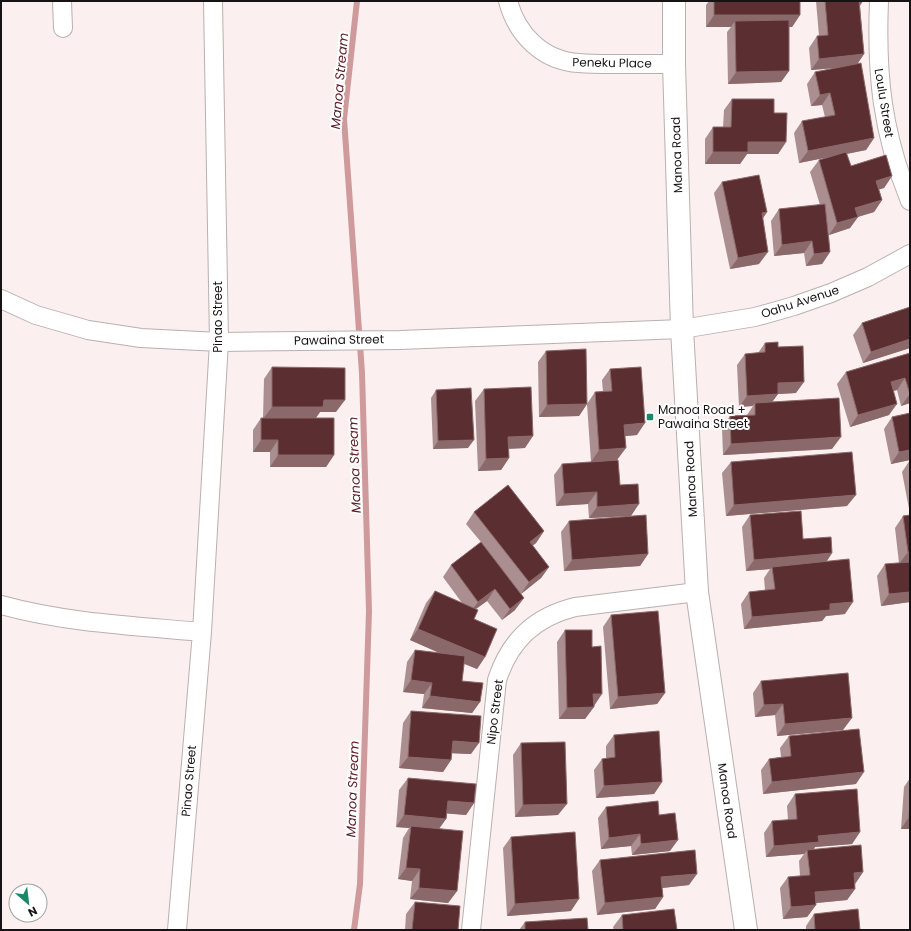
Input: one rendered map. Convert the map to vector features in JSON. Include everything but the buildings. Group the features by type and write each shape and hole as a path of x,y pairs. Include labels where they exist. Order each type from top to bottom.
{"street":[{"path":"62,1 63,28"},
{"name":"Pinao Street","path":"177,930 202,632 219,342 213,1"},
{"name":"Peneku Place","path":"508,1 511,13 525,36 534,46 555,58 578,63 674,64"},
{"name":"Manoa Road","path":"674,1 674,64 682,329 697,592 746,930"},
{"name":"Loulu Street","path":"879,1 878,50 882,102 894,157 910,202"},
{"name":"Oahu Avenue","path":"682,329 755,317 794,306 831,293 868,277 910,254"},
{"name":"Pawaina Street","path":"1,299 36,315 88,330 141,338 219,342 400,340 682,329"},
{"name":"Nipo Street","path":"472,930 497,680 508,654 526,632 537,623 562,610 575,607 697,592"},
{"path":"1,605 45,615 88,622 202,632"}],"waterway":[{"name":"Manoa Stream","path":"354,930 360,884 369,611 362,373 344,119 357,1"}],"place":[{"name":"Manoa Road + Pawaina Street","path":"650,417"}]}
